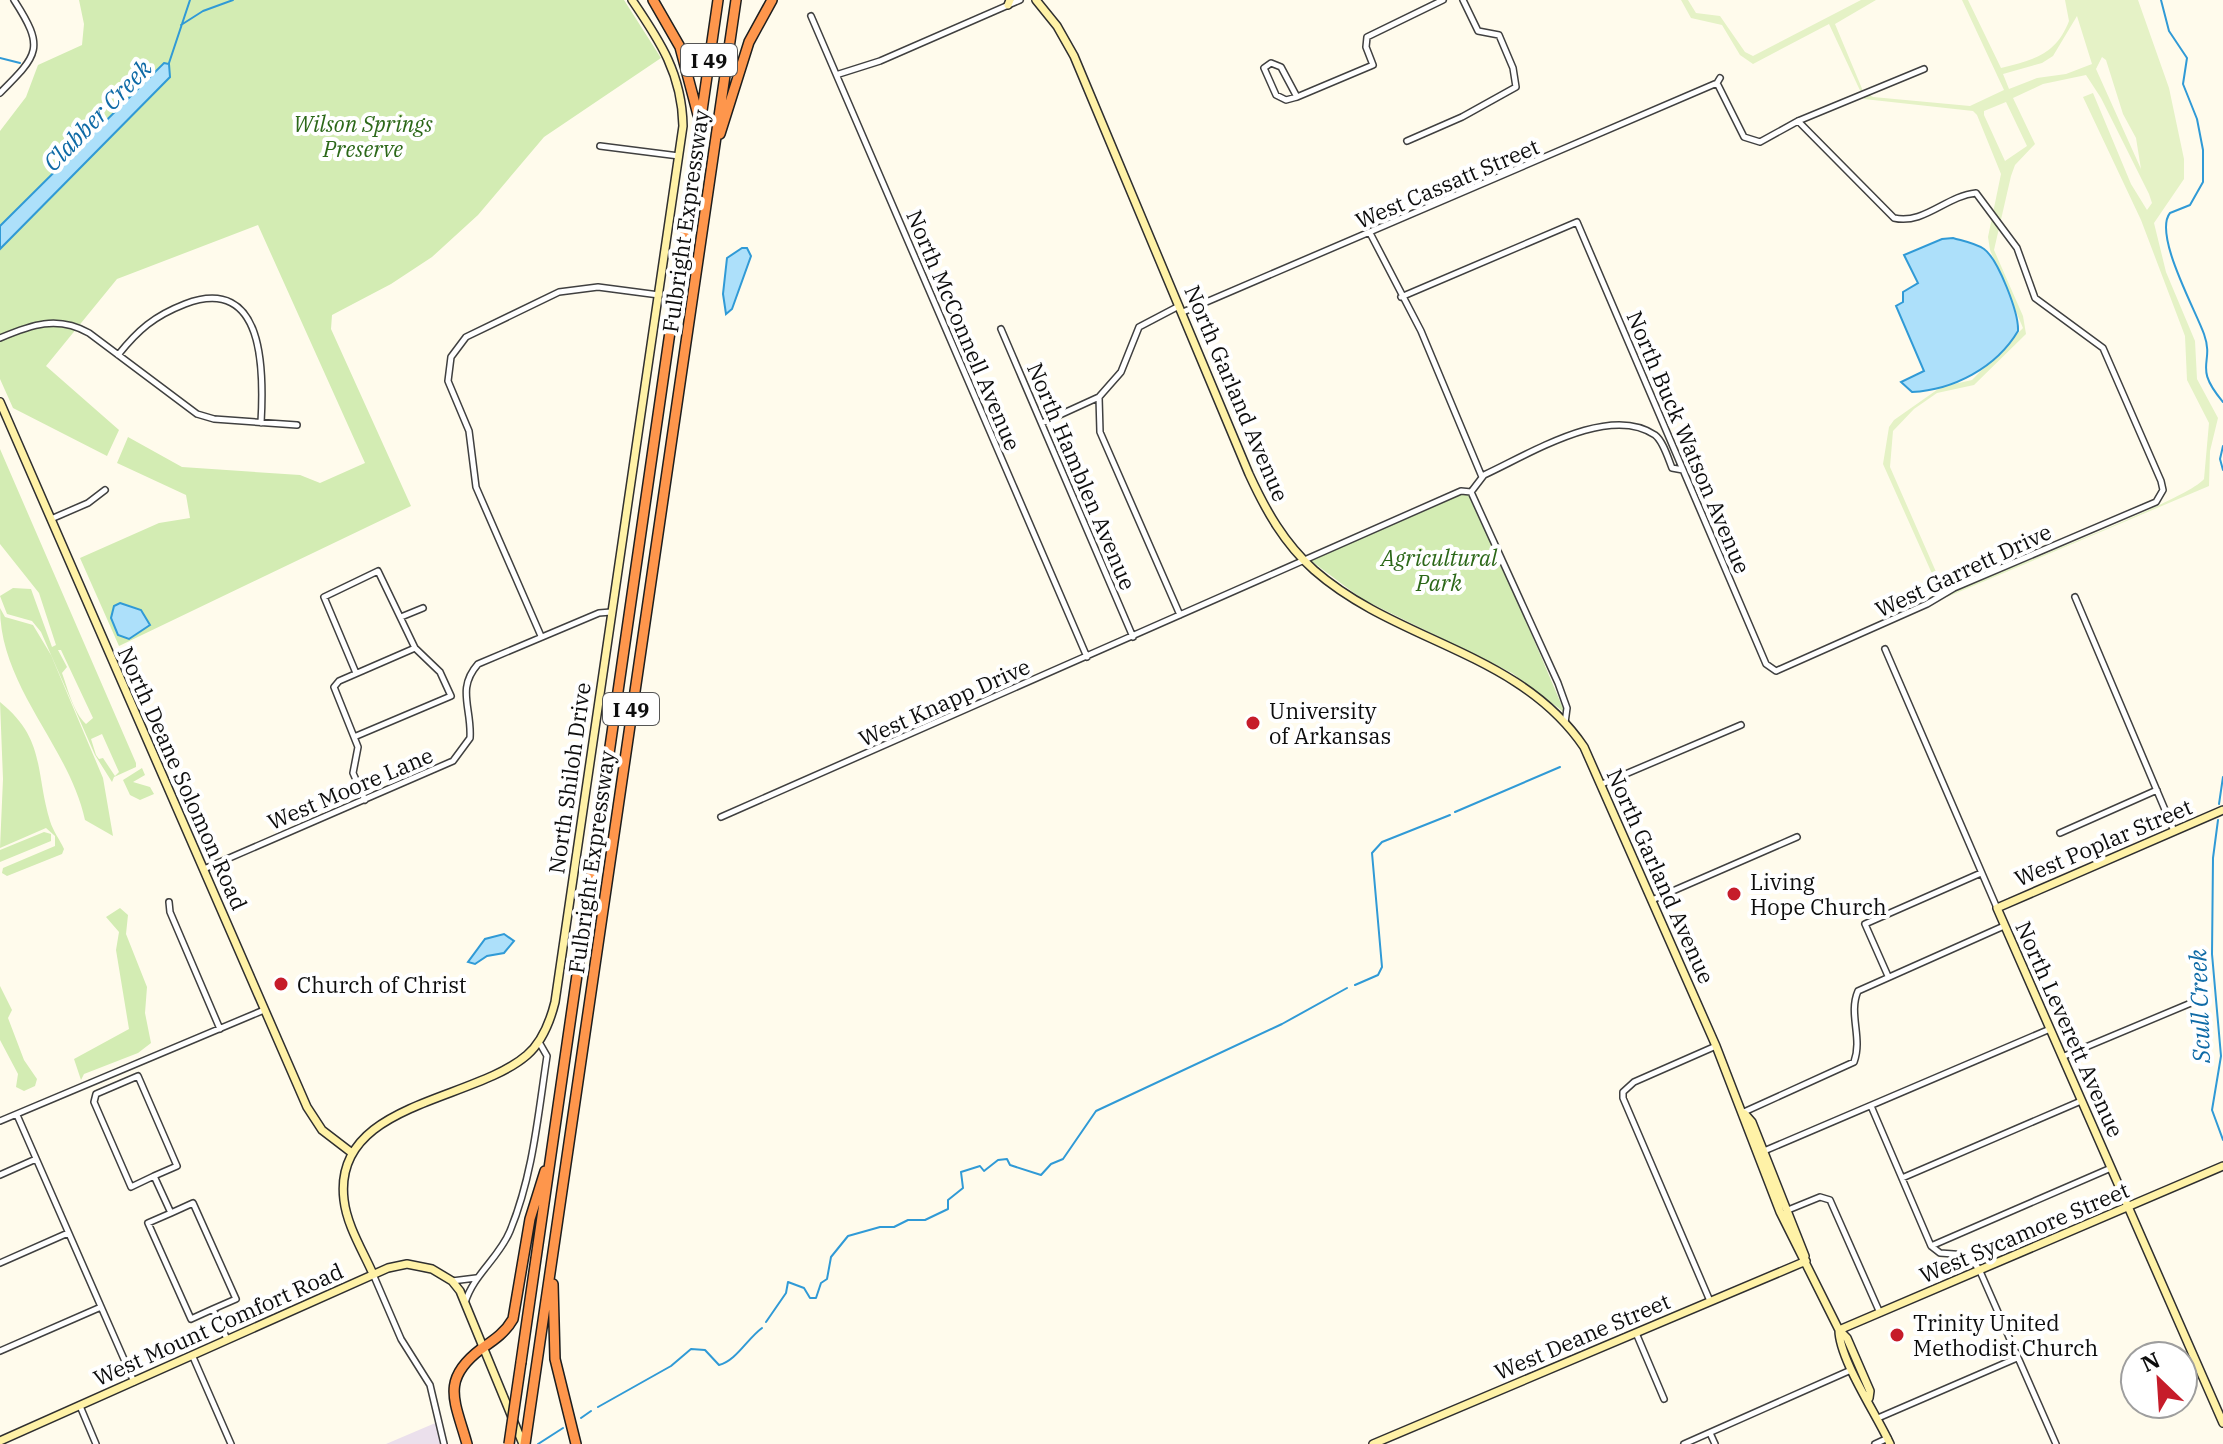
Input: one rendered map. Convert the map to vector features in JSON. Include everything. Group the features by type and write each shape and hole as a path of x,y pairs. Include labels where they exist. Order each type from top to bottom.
{"highway":[{"path":"653,0 685,59 700,121"},
{"name":"Fulbright Expressway","path":"509,1444 718,0"},
{"name":"Fulbright Expressway","path":"524,1444 736,0"},
{"path":"713,154 749,42 772,0"},
{"path":"467,1444 453,1394 454,1379 461,1365 504,1332 516,1311 533,1204 552,1150"},
{"path":"550,1265 555,1359 576,1444"}],"street":[{"path":"0,93 29,64 35,47 34,32 14,0"},
{"name":"North Shiloh Drive","path":"352,1153 382,1123 508,1067 528,1055 539,1042 555,1002 680,156 683,115 677,76 664,47 632,0"},
{"path":"839,74 880,61 1020,0"},
{"name":"North Garland Avenue","path":"1036,0 1057,26 1074,56 1265,509 1303,559 1359,600 1511,676 1565,723 1584,747 1744,1112 1752,1122 1806,1261"},
{"path":"1297,97 1281,67 1271,63 1264,68 1276,95 1286,100 1297,97 1373,65 1366,47 1367,37 1443,0"},
{"path":"1407,141 1513,91 1516,81 1499,35 1478,31 1463,0"},
{"name":"North McConnell Avenue","path":"811,16 839,74 1087,657"},
{"path":"1798,121 1924,69"},
{"name":"West Cassatt Street","path":"1099,397 1121,372 1139,327 1370,233 1718,81 1744,137 1760,142 1798,121"},
{"name":"West Garrett Drive","path":"1776,671 1927,604 1954,588 2156,502 2161,496 2161,481 2103,348 2035,298 2024,261 1988,204 1976,193 1962,195 1917,218 1907,221 1894,218 1798,121"},
{"path":"600,146 680,156"},
{"name":"North Buck Watson Avenue","path":"1402,297 1577,222 1766,664 1776,671"},
{"path":"1370,233 1421,331 1482,477"},
{"path":"541,636 473,479 469,431 448,381 451,357 466,337 559,292 598,287 660,295"},
{"path":"118,355 140,328 159,314 213,297 234,304 248,322 262,358 261,423"},
{"path":"0,338 33,324 63,323 89,333 197,414 214,419 297,425"},
{"name":"North Hamblen Avenue","path":"1001,329 1133,637"},
{"path":"1042,423 1099,397 1100,432 1180,615"},
{"name":"North Deane Solomon Road","path":"0,402 316,1123 352,1153"},
{"path":"1565,723 1567,708 1558,683 1471,492 1482,477 1599,424 1639,427 1658,437 1672,468 1684,470"},
{"path":"51,519 88,503 105,490"},
{"name":"West Knapp Drive","path":"721,817 1133,637 1303,559 1461,491 1471,492"},
{"path":"354,737 451,696 440,672 415,648 378,571 326,594 325,602 356,673"},
{"path":"2075,597 2174,831"},
{"path":"401,617 423,608"},
{"name":"West Moore Lane","path":"204,869 459,757 470,738 464,692 472,671 487,658 599,613 611,612"},
{"path":"365,800 353,773 358,750 334,691 339,681 415,648"},
{"name":"North Leverett Avenue","path":"1885,649 2223,1423"},
{"path":"1602,784 1741,725"},
{"path":"2060,833 2157,790"},
{"name":"West Poplar Street","path":"1997,908 2223,810"},
{"path":"1652,900 1797,837"},
{"path":"1888,976 1865,924 1981,873"},
{"path":"169,902 170,912 220,1029"},
{"path":"1744,1112 1854,1062 1857,1046 1853,1003 1858,991 2004,926"},
{"path":"2062,1057 2191,1003"},
{"path":"0,1121 264,1010"},
{"path":"1764,1151 2050,1029"},
{"path":"465,1303 477,1278 505,1241 531,1162 547,1056 539,1042"},
{"path":"1711,1302 1623,1092 1634,1082 1716,1046"},
{"path":"138,1076 177,1166 154,1176 131,1187 94,1102 96,1094 138,1076"},
{"path":"1902,1178 2081,1101"},
{"path":"1871,1106 1931,1246 1940,1253 1967,1255 1979,1269 2056,1444"},
{"name":"North Garland Avenue","path":"1744,1112 1745,1125 1780,1212 1839,1330 1847,1338 1870,1391 1869,1398"},
{"path":"17,1115 134,1383"},
{"path":"352,1153 345,1176 344,1199 401,1339 430,1385 444,1444"},
{"path":"0,1175 36,1159"},
{"name":"West Sycamore Street","path":"1839,1330 2223,1166"},
{"path":"1931,1246 2111,1168"},
{"path":"154,1176 171,1213"},
{"path":"1788,1210 1820,1197 1830,1200 1880,1313"},
{"path":"193,1203 236,1299 191,1319 148,1223 171,1213 193,1203"},
{"path":"0,1263 68,1233"},
{"name":"West Deane Street","path":"1373,1444 1806,1261"},
{"name":"West Mount Comfort Road","path":"0,1441 398,1265 432,1269 452,1281"},
{"path":"477,1278 452,1281 465,1303 524,1444"},
{"path":"0,1351 101,1307"},
{"path":"213,1309 228,1341"},
{"name":"North Garland Avenue","path":"1839,1330 1839,1341 1852,1370 1889,1441"},
{"path":"1635,1332 1664,1399"},
{"path":"193,1357 231,1444"},
{"path":"1878,1418 2017,1358"},
{"path":"1684,1444 1852,1370"},
{"path":"80,1406 96,1444"},
{"path":"1710,1433 1715,1444"},
{"path":"1875,1444 1889,1441"}],"shaded area":[{"path":"440,1421 444,1444 386,1444"}],"green space":[{"name":"Wilson Springs Preserve","path":"79,0 624,0 661,58 544,137 478,215 432,257 391,284 332,315 331,329 411,506 119,646 80,558 159,523 190,518 186,495 117,463 128,437 182,467 300,475 320,483 365,463 258,225 117,279 46,366 119,430 107,456 13,408 0,379 0,131 26,97 38,65 82,45 84,24"},
{"path":"1681,0 1688,0 1696,13 1720,16 1745,52 1753,56 1861,0 1876,0 1835,24 1863,91 1873,97 1970,106 2004,90 1962,0 1968,0 2001,68 2033,59 2057,42 2069,21 2065,0 2138,0 2169,88 2184,159 2184,179 2154,223 2166,272 2195,341 2197,379 2218,418 2210,451 2209,486 1947,597 1942,596 1883,464 1889,427 1894,420 1941,387 1972,380 2023,328 1990,250 1988,237 2001,174 1977,115 1973,111 1864,99 1829,24 1753,64 1740,55 1722,25 1691,18","holes":["2077,16 2092,64 2066,74 2037,78 2009,89 2003,74 2042,63 2053,56","2102,57 2106,60 2123,114 2136,138 2141,169 2096,69","2086,75 2101,98 2149,194 2152,203 2147,210 2131,184 2093,93 2083,97 2141,220 2185,336 2187,380 2209,423 2204,479 2127,520 1951,592 1944,590 1890,467 1893,431 1914,409 1937,393 1974,385 2026,334 2023,316 1994,250 2015,165 2035,144 2013,98 2043,84","2006,102 2027,146 2005,161 1984,111"]},
{"path":"0,449 136,763 136,767 114,777 112,782 95,755 41,632 32,621 7,614 0,596 13,588 31,589 52,647 56,645 39,593 0,544","holes":["58,650 61,650 93,718 86,724 69,694 62,673 67,667","102,734 119,772 115,776 103,758 99,759 96,755 91,739"]},
{"name":"Agricultural Park","path":"1459,494 1469,494 1475,501 1565,713 1512,673 1362,599 1310,560"},
{"path":"0,608 5,617 33,625 51,655 103,778 113,836 85,820 65,767 11,664 3,637"},
{"path":"0,702 15,716 32,743 50,821 64,849 62,854 7,876 2,873 3,868 55,846 55,836 46,828 0,848 3,779"},
{"path":"142,768 145,775 133,782 150,787 154,794 140,800 130,795 123,780"},
{"path":"44,832 51,834 51,841 0,862 0,850"},
{"path":"120,908 128,915 126,934 147,987 145,1013 151,1043 138,1053 84,1074 81,1080 74,1059 129,1029 116,950 119,932 106,917"},
{"path":"0,986 12,1010 8,1018 24,1060 37,1079 35,1086 24,1091 16,1087 18,1074 0,1040"}],"water":[{"path":"164,63 169,64 170,77 0,249 0,226"},
{"path":"1953,238 1977,245 1990,255 2007,287 2018,331 1998,356 1972,375 1943,387 1912,392 1901,382 1924,371 1896,306 1903,302 1903,292 1918,283 1904,255 1942,239"},
{"path":"747,248 751,256 732,309 726,314 723,294 727,258"},
{"path":"120,603 141,610 150,625 129,639 118,635 111,618 114,606"},
{"path":"504,934 514,941 504,953 487,956 475,964 468,962 485,939"}],"waterway":[{"name":"Clabber Creek","path":"169,63 190,0"},
{"path":"181,25 203,11 233,0"},
{"name":"Scull Creek","path":"2161,0 2169,31 2187,58 2183,84 2197,119 2203,150 2203,182 2190,205 2170,213 2166,223 2167,237 2177,272 2207,344 2208,380 2223,402"},
{"path":"0,58 20,63"},
{"name":"Scull Creek","path":"2223,446 2220,459 2223,470"},
{"path":"1455,812 1560,767"},
{"name":"Scull Creek","path":"2219,804 2223,777"},
{"path":"1355,985 1378,975 1382,967 1372,853 1382,842 1450,815"},
{"name":"Scull Creek","path":"2218,820 2213,858 2212,954 2221,1056 2212,1110 2223,1140"},
{"path":"766,1322 786,1293 788,1282 804,1288 810,1298 816,1298 821,1283 827,1279 831,1257 848,1236 880,1227 894,1227 908,1220 925,1220 948,1209 948,1200 963,1188 961,1172 980,1166 984,1171 998,1160 1007,1159 1010,1165 1041,1175 1051,1164 1063,1159 1096,1111 1282,1024 1347,988"},
{"path":"598,1407 671,1366 691,1349 705,1350 719,1365 725,1363 762,1328"},
{"path":"581,1418 591,1411"},
{"path":"538,1444 563,1428"}],"place":[{"name":"University of Arkansas","path":"1253,723"},
{"name":"Living Hope Church","path":"1734,894"},
{"name":"Church of Christ","path":"281,984"},
{"name":"Trinity United Methodist Church","path":"1897,1335"}]}
